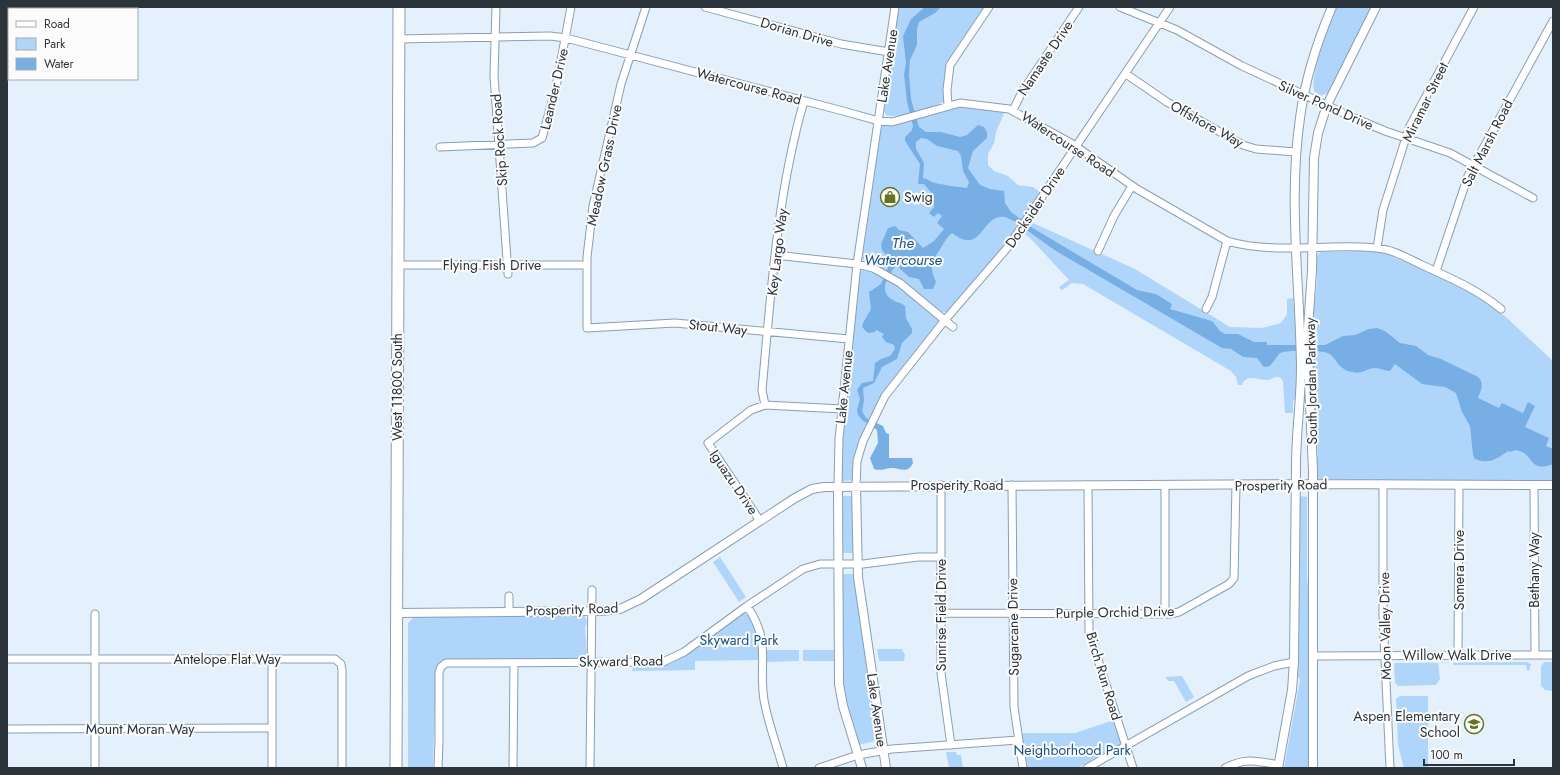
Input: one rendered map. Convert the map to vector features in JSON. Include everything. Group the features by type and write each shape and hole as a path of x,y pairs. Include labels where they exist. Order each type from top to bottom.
{"main road":[{"name":"West 11800 South","path":"396,768 400,7"}],"street":[{"name":"Skip Rock Road","path":"496,7 494,76 508,274"},
{"name":"Leander Drive","path":"440,148 499,146 536,142 544,136 556,87 571,7"},
{"name":"Meadow Grass Drive","path":"587,328 587,265 594,206 618,100 630,55 646,7"},
{"name":"Dorian Drive","path":"706,7 841,44 889,52"},
{"name":"Lake Avenue","path":"862,768 843,706 839,684 838,447 857,264 895,7"},
{"path":"948,106 947,90 950,65 988,7"},
{"name":"Namaste Drive","path":"1013,110 1022,92 1079,7"},
{"name":"Silver Pond Drive","path":"1120,7 1192,38 1242,66 1372,126 1443,150 1533,198"},
{"name":"Docksider Drive","path":"945,320 1012,242 1170,7"},
{"name":"South Jordan Parkway","path":"1304,329 1296,248 1296,152 1304,95 1317,48 1332,7"},
{"name":"South Jordan Parkway","path":"1279,767 1292,686 1294,662 1296,486 1304,370 1304,329 1312,248 1314,158 1318,133 1327,105 1376,7"},
{"name":"Miramar Street","path":"1377,248 1383,210 1411,123 1474,7"},
{"name":"Salt Marsh Road","path":"1436,271 1467,178 1473,165 1553,21"},
{"name":"Watercourse Road","path":"399,39 494,37 566,38 878,120 896,121 907,119 948,106 969,103 1013,110 1076,147 1132,186 1227,241 1251,245 1296,248 1377,248 1396,253 1464,284 1489,300 1501,310"},
{"name":"Offshore Way","path":"1126,74 1167,102 1243,145 1256,149 1296,152"},
{"name":"Key Largo Way","path":"765,405 762,390 775,255 787,172 804,100"},
{"path":"1098,251 1114,216 1132,186"},
{"path":"1206,309 1212,297 1227,241"},
{"path":"775,255 857,264 880,271 894,280 953,327"},
{"name":"Flying Fish Drive","path":"398,265 587,265"},
{"name":"Lake Avenue","path":"886,768 857,564 856,486 858,461 867,432 874,416 892,386 945,320"},
{"name":"Stout Way","path":"587,328 675,323 849,339"},
{"name":"South Jordan Parkway","path":"1304,370 1313,484 1313,768"},
{"path":"765,405 842,409"},
{"name":"Iguazu Drive","path":"760,522 708,443 751,410 765,405"},
{"name":"Prosperity Road","path":"397,613 616,610 635,604 806,492 824,486 1296,486 1313,484 1553,485"},
{"name":"Moon Valley Drive","path":"1383,484 1385,656 1390,768"},
{"name":"Birch Run Road","path":"1088,485 1088,613 1090,638 1127,746 1133,768"},
{"path":"1164,485 1164,614"},
{"name":"Purple Orchid Drive","path":"941,613 1164,614 1178,612 1229,584 1234,578 1236,485"},
{"name":"Somera Drive","path":"1458,655 1459,485"},
{"name":"Bethany Way","path":"1534,485 1535,655"},
{"name":"Sunrise Field Drive","path":"941,486 941,678 951,745"},
{"name":"Sugarcane Drive","path":"1012,486 1014,707 1023,768"},
{"name":"Skyward Road","path":"438,768 439,675 441,667 449,662 655,663 670,660 684,652 747,606 803,569 820,564 857,564 918,557 941,557"},
{"path":"590,768 592,590"},
{"path":"509,596 509,611"},
{"path":"747,606 756,620 762,638 764,702 783,768"},
{"path":"95,614 95,768"},
{"name":"Willow Walk Drive","path":"1313,656 1553,655"},
{"name":"Antelope Flat Way","path":"7,659 335,659 341,664 342,768"},
{"path":"272,659 272,768"},
{"path":"1087,768 1248,676 1274,666 1294,662"},
{"path":"513,768 514,663"},
{"name":"Mount Moran Way","path":"7,729 272,728"},
{"path":"819,768 858,755 884,750 1019,740"},
{"path":"1225,768 1244,760 1279,767"}],"green space":[{"path":"898,7 984,7 954,51 943,102 914,113 891,116 886,115 884,111"},
{"path":"1336,7 1373,7 1328,93 1320,96 1314,91 1317,62"},
{"path":"960,107 1005,111 996,132 994,143 988,154 988,165 994,171 1008,176 1018,185 1033,187 1040,192 1024,219 1135,269 1230,327 1262,328 1281,323 1287,314 1287,299 1293,298 1296,328 1311,328 1317,285 1317,269 1315,264 1316,256 1321,252 1366,251 1384,253 1444,279 1484,300 1507,318 1553,361 1553,481 1320,480 1317,477 1316,458 1318,455 1310,370 1296,371 1296,399 1293,401 1293,413 1285,413 1282,379 1278,377 1267,380 1249,378 1244,381 1242,385 1238,385 1236,377 1231,371 1083,284 1072,283 1062,290 1059,287 1069,280 1031,239 1018,228 1007,244 951,306 948,312 939,312 864,261 861,256 864,247 872,191 871,187 882,126 886,124 899,124"},
{"path":"864,269 874,272 894,282 938,319 938,323 877,405 861,440 853,480 842,481 840,453 859,273"},
{"path":"841,496 854,496 854,553 841,553"},
{"path":"1300,496 1307,497 1307,577 1310,602 1310,768 1284,768 1300,680 1298,677"},
{"path":"720,557 746,597 739,602 713,562"},
{"path":"841,574 855,574 880,740 858,745 843,692"},
{"name":"Skyward Park","path":"744,613 749,616 755,627 760,660 695,661 695,670 632,671 633,667 654,667 670,664 691,652"},
{"path":"464,615 571,617 582,615 586,618 587,622 585,628 587,656 583,659 451,659 441,662 436,671 433,768 408,768 408,623 414,617"},
{"path":"877,649 902,649 905,655 904,661 879,661"},
{"path":"766,650 799,650 799,661 766,662"},
{"path":"803,650 834,650 834,661 803,661"},
{"path":"1526,662 1531,664 1529,671 1527,670 1526,665 1453,665 1453,663 1438,663 1440,679 1436,685 1398,686 1395,683 1395,663"},
{"path":"1544,662 1553,662 1552,691 1545,690 1541,686 1541,666"},
{"path":"1182,676 1194,697 1186,702 1174,681 1168,681 1165,677"},
{"path":"1400,696 1428,696 1428,768 1404,768 1398,745 1396,699"},
{"name":"Neighborhood Park","path":"1114,720 1122,743 1114,749 1107,751 1078,768 1027,768 1021,733 1075,733"},
{"path":"946,752 956,752 957,755 961,755 963,768 949,768"}],"water":[{"name":"The Watercourse","path":"925,7 941,7 935,13 919,22 917,29 917,45 910,60 909,74 911,99 919,127 926,132 941,132 960,137 967,135 978,125 984,127 987,132 987,138 973,151 968,168 980,185 990,189 1004,191 1005,203 1011,212 1031,227 1137,290 1156,294 1172,304 1170,309 1212,321 1220,331 1225,334 1238,334 1254,342 1267,342 1267,345 1325,345 1343,336 1355,335 1369,329 1377,328 1385,331 1400,343 1416,346 1428,355 1441,359 1478,377 1482,385 1478,398 1499,408 1502,403 1523,413 1528,402 1535,406 1525,427 1549,438 1546,446 1553,449 1553,464 1539,466 1535,464 1526,454 1515,450 1510,452 1508,451 1489,461 1480,461 1475,459 1473,455 1470,426 1462,412 1456,393 1445,387 1422,384 1395,364 1390,371 1375,368 1356,373 1345,369 1327,353 1298,351 1280,353 1270,366 1264,367 1257,358 1243,357 1231,349 1222,348 1056,251 1014,221 1005,217 997,218 991,221 976,237 970,240 962,239 952,233 947,238 932,264 932,272 936,282 933,289 924,289 919,279 909,277 898,267 895,267 889,275 885,284 886,293 888,297 905,306 906,318 912,329 912,333 902,343 897,359 882,367 874,383 863,388 864,401 862,411 866,418 883,426 886,433 889,434 889,458 912,458 913,463 911,467 906,470 894,468 881,470 874,469 870,458 878,443 877,430 862,420 858,415 857,410 860,399 857,390 862,383 873,381 875,363 890,356 895,349 894,345 886,342 882,337 884,334 876,330 875,332 868,333 862,327 871,309 869,292 881,284 889,265 889,259 882,250 881,244 888,228 895,226 899,230 908,232 923,248 934,241 944,229 937,223 942,216 938,213 934,217 929,213 934,207 933,195 924,184 918,184 920,164 905,141 905,137 912,130 913,126 907,102 904,75 906,63 903,36 911,19","holes":["921,138 927,139 937,146 958,151 961,156 963,171 969,182 967,188 937,184 923,178 924,163 916,149 916,142"]}],"place":[{"name":"Swig","path":"890,197"},
{"name":"Aspen Elementary School","path":"1474,724"}]}
